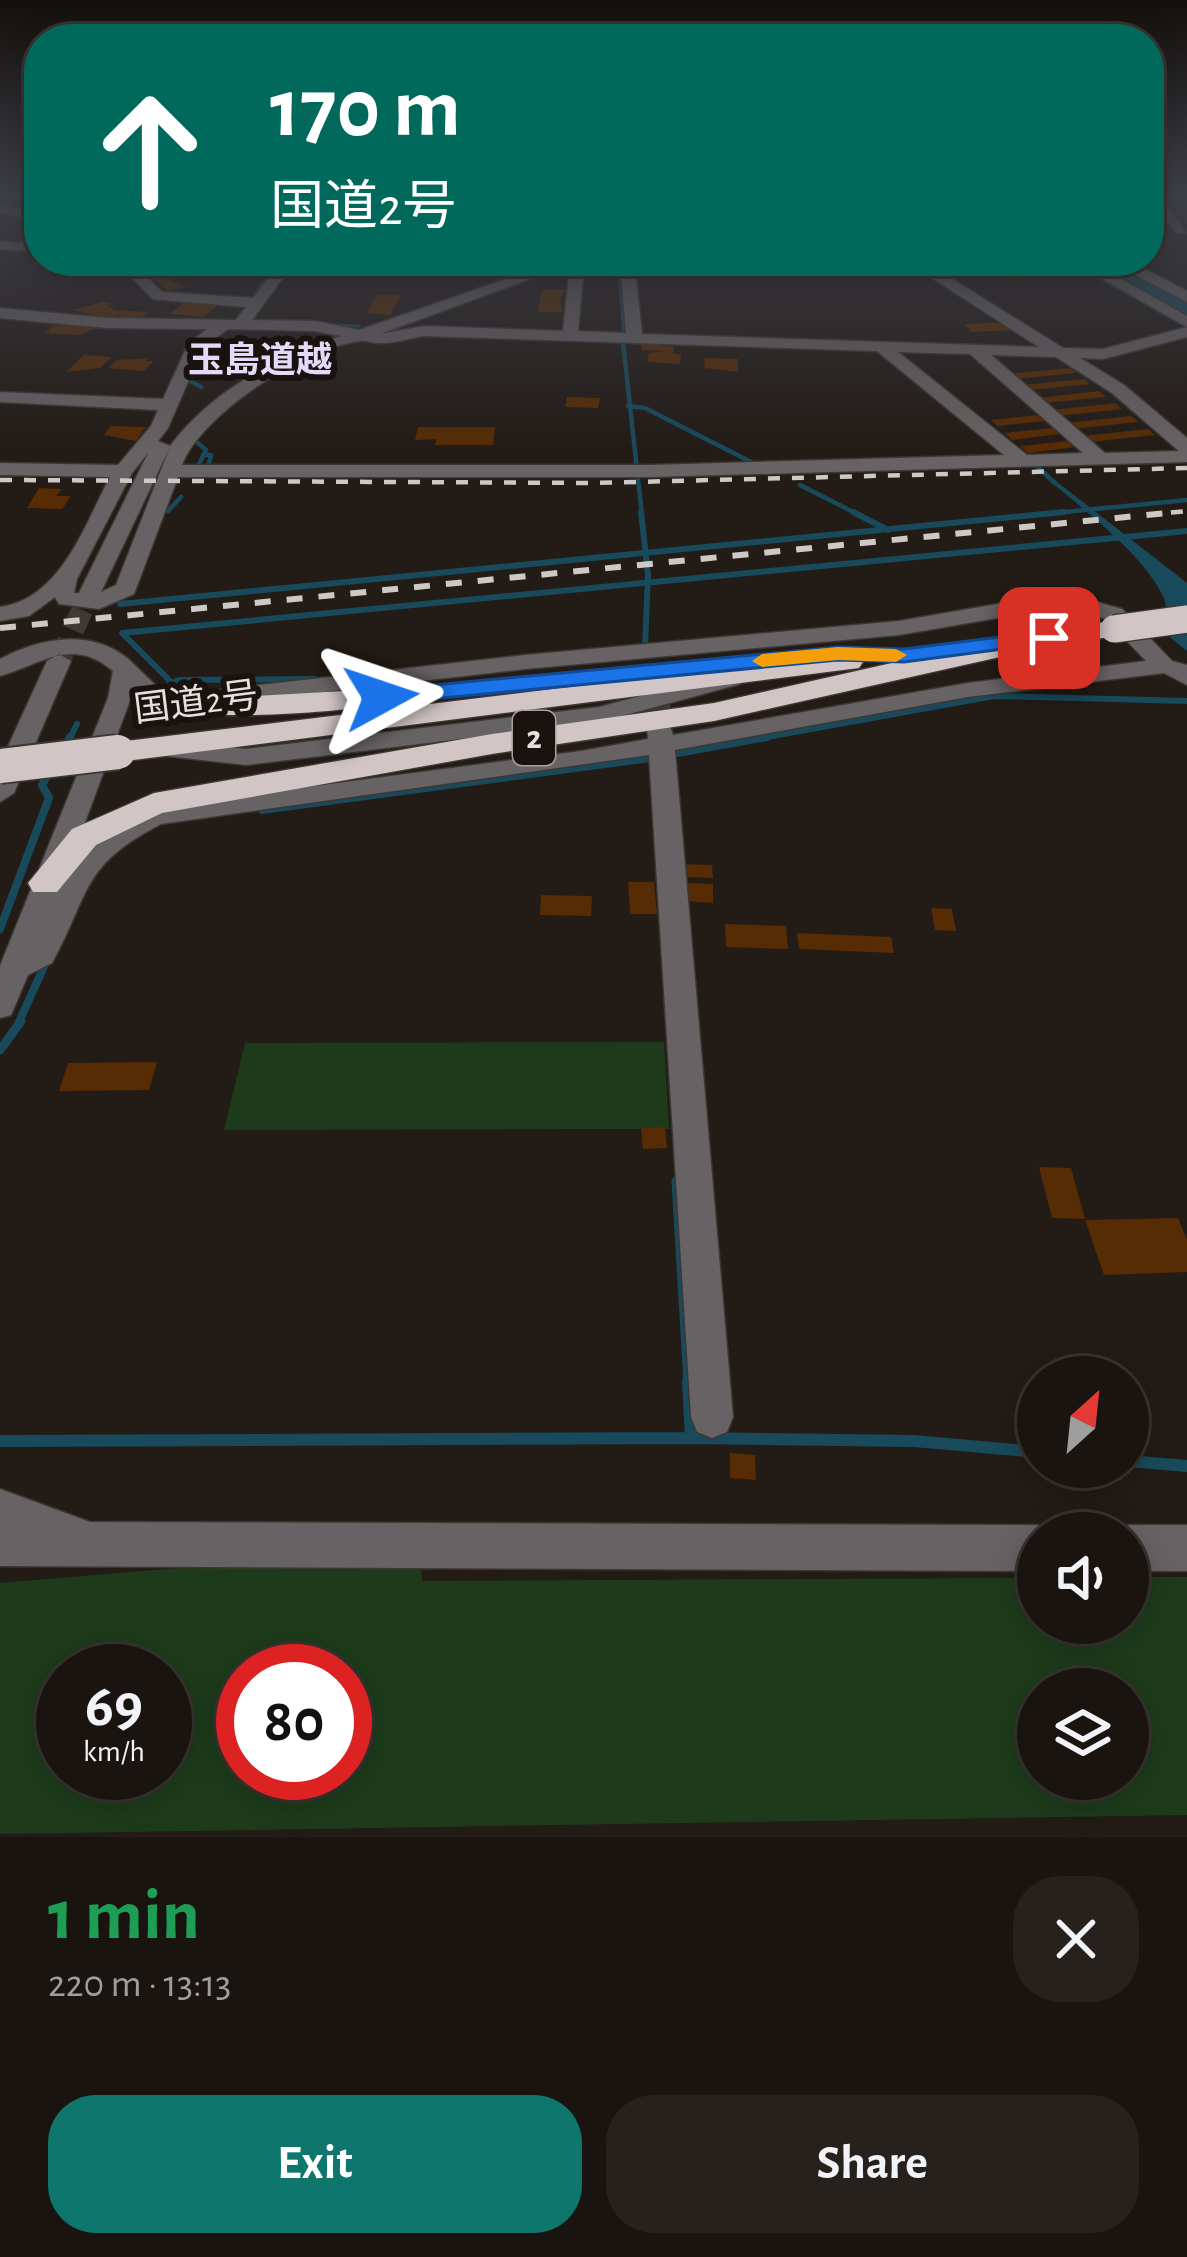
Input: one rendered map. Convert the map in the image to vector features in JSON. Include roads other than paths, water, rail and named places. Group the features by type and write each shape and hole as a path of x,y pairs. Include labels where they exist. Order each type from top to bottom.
{"highway":[{"name":"国道2号","path":"0,766 1187,620"},
{"name":"2","path":"44,884 70,850 103,825 171,800 713,712 1049,638"},
{"name":"2","path":"168,703 335,701 838,653 904,656"}],"street":[{"path":"143,281 158,296 255,303"},
{"path":"159,428 196,344 232,325 273,281"},
{"path":"89,595 145,475 170,436 226,389 295,356 513,281 517,287 507,332"},
{"path":"570,334 573,281"},
{"path":"629,281 634,335"},
{"path":"944,281 1118,389 1187,452"},
{"path":"1113,281 1187,322"},
{"path":"1156,281 1187,297"},
{"path":"0,296 19,298 0,311"},
{"path":"0,311 64,321 316,326 380,339 424,331 507,332 1059,354 1115,354 1187,332"},
{"path":"882,347 1026,461"},
{"path":"976,351 1099,458"},
{"path":"295,356 202,419 180,445 126,589 106,600 82,603 63,594 66,579 123,471 159,428 225,381 267,362 295,356"},
{"path":"0,397 167,405"},
{"path":"172,470 651,471 1187,452"},
{"path":"0,469 123,471"},
{"path":"0,614 21,611 66,579"},
{"path":"0,669 40,650 78,646 108,656 142,691 168,703 525,662 658,658 952,622 1009,609 1090,604 1114,614 1175,672"},
{"path":"0,794 58,661"},
{"path":"0,1006 120,698 124,672"},
{"path":"16,967 40,955 75,872 95,850 155,816 662,746 968,690 1175,672"},
{"path":"662,746 712,1417"},
{"path":"0,1511 96,1542"},
{"path":"0,1559 96,1542"},
{"path":"0,1544 1017,1548"},
{"path":"1149,1548 1187,1548"}],"water":[{"path":"1046,478 1187,583 1187,651 1167,635 1165,600 1141,564"}],"waterway":[{"path":"253,298 265,281"},
{"path":"620,281 624,335"},
{"path":"1104,281 1187,327"},
{"path":"1131,281 1187,310"},
{"path":"331,325 359,326"},
{"path":"623,342 630,406"},
{"path":"190,373 187,379 201,387"},
{"path":"630,406 645,408 757,465"},
{"path":"630,406 642,515"},
{"path":"198,443 206,450 204,455"},
{"path":"198,466 204,455"},
{"path":"204,455 211,455 208,468"},
{"path":"1031,461 1055,483"},
{"path":"800,485 859,515"},
{"path":"168,511 181,497"},
{"path":"1034,515 1187,500"},
{"path":"641,512 646,553"},
{"path":"853,512 887,529"},
{"path":"887,529 1064,512"},
{"path":"646,553 887,529"},
{"path":"648,583 1187,531"},
{"path":"120,604 646,553"},
{"path":"646,553 648,583"},
{"path":"172,683 122,633 648,583"},
{"path":"645,647 648,583"},
{"path":"164,687 179,680 315,679"},
{"path":"750,740 994,696 1187,701"},
{"path":"69,740 77,724"},
{"path":"67,743 70,737"},
{"path":"262,810 650,758 767,737"},
{"path":"0,929 49,798 42,785 50,771"},
{"path":"18,1024 47,960"},
{"path":"0,1050 21,1021"},
{"path":"676,1181 688,1384"},
{"path":"688,1381 691,1438"},
{"path":"0,1441 691,1438"},
{"path":"691,1438 914,1441 1017,1450"},
{"path":"1149,1463 1187,1466"}],"tunnel":[{"path":"59,661 89,595"},
{"path":"658,664 660,728"}],"railway":[{"path":"0,480 594,483 1187,468"},
{"path":"1177,512 1187,511"},
{"path":"0,628 1177,512"},
{"path":"1147,515 1177,512"}],"district":[{"name":"玉島道越","path":"260,361"}]}
